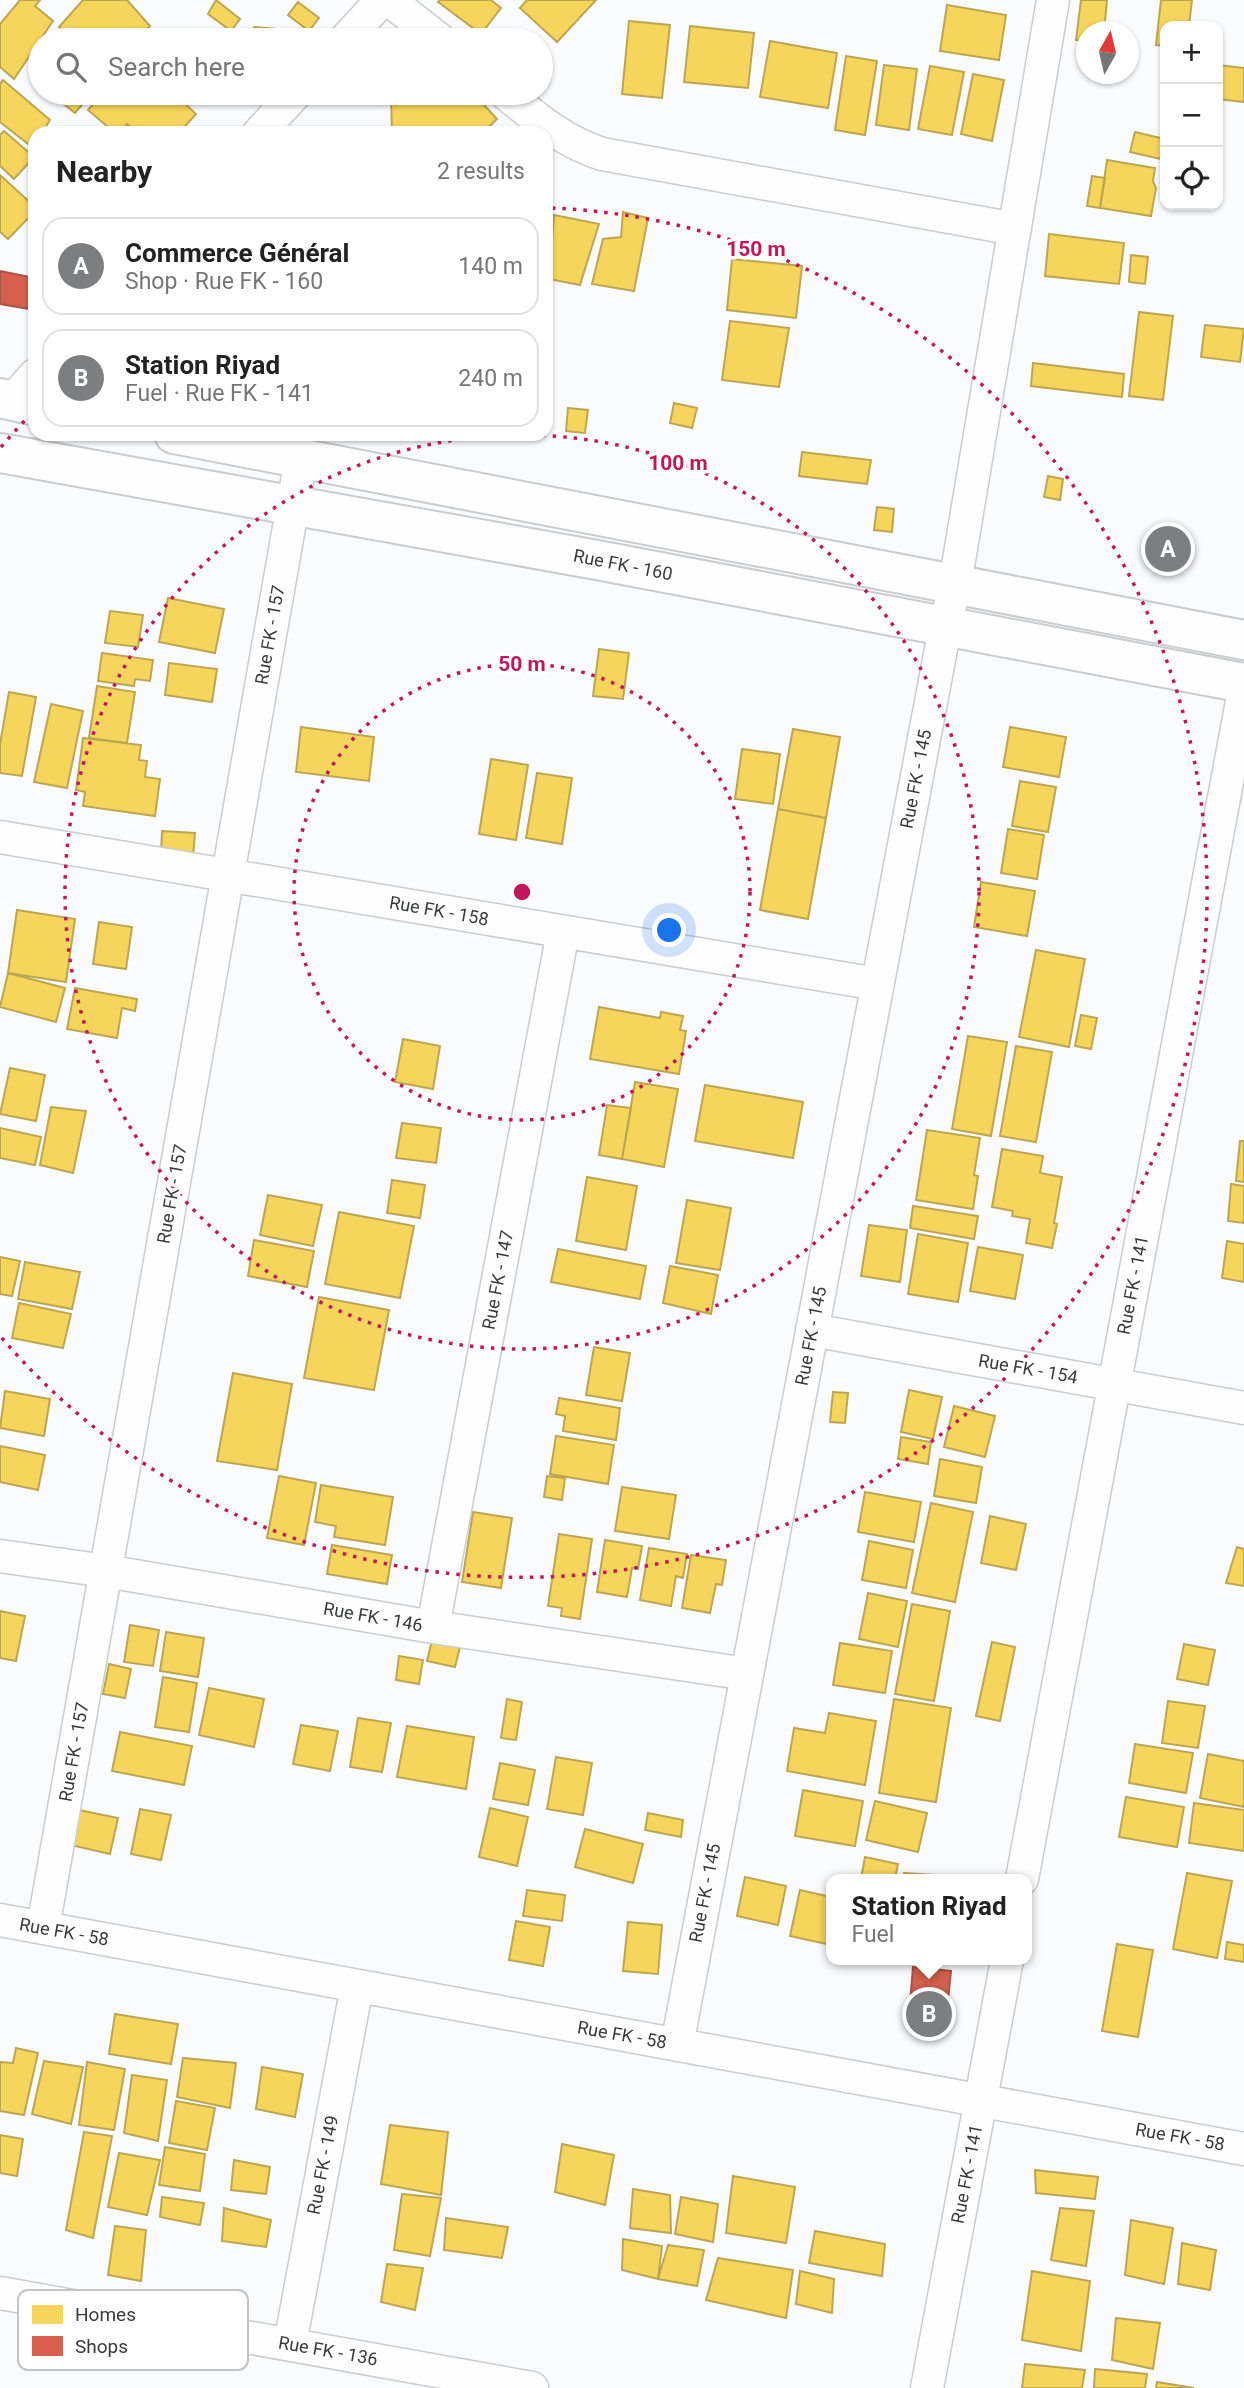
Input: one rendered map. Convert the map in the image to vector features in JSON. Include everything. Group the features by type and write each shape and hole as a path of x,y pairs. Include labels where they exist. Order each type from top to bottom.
{"main road":[{"path":"210,441 1244,640"},
{"name":"Rue FK - 160","path":"0,453 597,560 1244,684"}],"street":[{"path":"356,28 382,0"},
{"path":"389,0 425,28"},
{"name":"Rue FK - 145","path":"677,2045 955,584 1053,0"},
{"path":"265,126 285,105"},
{"path":"520,105 547,126"},
{"path":"553,131 580,147 602,154 1015,229"},
{"name":"Rue FK - 157","path":"43,1928 301,459"},
{"name":"Rue FK - 141","path":"1023,1874 1244,691"},
{"name":"Rue FK - 158","path":"0,837 877,984"},
{"name":"Rue FK - 147","path":"433,1627 563,932"},
{"name":"Rue FK - 154","path":"812,1330 1244,1408"},
{"name":"Rue FK - 146","path":"0,1556 106,1571 433,1627 747,1674"},
{"name":"Rue FK - 58","path":"0,1920 1244,2149"},
{"name":"Rue FK - 141","path":"927,2388 1006,1965"},
{"name":"Rue FK - 149","path":"290,2344 356,1986"},
{"name":"Rue FK - 136","path":"0,2293 18,2296"},
{"name":"Rue FK - 136","path":"248,2337 532,2388"}],"building: Homes":[{"path":"20,0 40,0 35,6 53,21 48,28 28,28 28,58 14,79 0,67 0,24"},
{"path":"83,0 127,0 150,26 148,28 59,27"},
{"path":"216,0 240,19 233,28 227,28 208,14"},
{"path":"491,0 501,8 486,28 473,28 438,2"},
{"path":"527,0 596,0 557,42 553,38 553,28 542,28 520,8"},
{"path":"1081,0 1107,0 1105,21 1078,21"},
{"path":"1161,0 1192,0 1190,21 1160,21 1160,45 1156,45"},
{"path":"298,2 319,18 311,28 305,28 288,15"},
{"path":"947,5 1006,15 999,60 940,51"},
{"path":"629,21 670,25 662,98 622,94"},
{"path":"690,26 754,33 748,88 684,82"},
{"path":"770,41 837,53 828,108 760,97"},
{"path":"846,56 877,61 865,135 835,130"},
{"path":"884,65 917,69 909,130 876,125"},
{"path":"930,66 964,72 952,135 918,129"},
{"path":"1223,66 1244,68 1244,102 1223,100"},
{"path":"973,74 1004,80 992,141 961,134"},
{"path":"3,80 28,101 28,105 32,105 50,120 46,126 28,126 28,144 0,122 0,84"},
{"path":"65,105 82,105 75,113"},
{"path":"92,105 187,105 196,114 185,126 107,126 88,110"},
{"path":"391,105 484,105 497,119 490,126 392,126"},
{"path":"4,131 28,152 28,164 14,179 0,166 0,135"},
{"path":"1135,132 1160,138 1160,159 1130,152"},
{"path":"1107,160 1155,168 1153,181 1156,188 1151,216 1100,208"},
{"path":"0,175 28,201 28,218 8,239 0,232"},
{"path":"1092,176 1105,178 1100,208 1087,206"},
{"path":"623,212 648,218 634,291 592,284 603,239 621,237"},
{"path":"554,215 599,224 580,285 553,280"},
{"path":"1049,234 1124,243 1119,284 1045,276"},
{"path":"1131,255 1148,257 1145,284 1129,282"},
{"path":"732,259 802,266 796,318 727,310"},
{"path":"1139,312 1173,316 1163,400 1129,396"},
{"path":"730,321 789,328 779,387 722,380"},
{"path":"1205,325 1244,329 1240,362 1201,357"},
{"path":"1033,363 1124,374 1122,397 1031,386"},
{"path":"674,403 697,408 692,428 670,423"},
{"path":"568,408 588,410 585,433 566,431"},
{"path":"802,452 871,460 867,484 799,476"},
{"path":"1048,476 1063,479 1060,500 1044,497"},
{"path":"877,507 894,509 892,532 874,530"},
{"path":"168,598 224,609 215,653 159,642"},
{"path":"110,611 143,615 138,647 105,643"},
{"path":"599,649 629,653 623,699 593,696"},
{"path":"102,653 153,660 150,681 135,679 134,686 98,681"},
{"path":"169,663 217,669 212,702 165,695"},
{"path":"97,686 135,692 127,743 89,738"},
{"path":"9,692 36,697 22,776 0,773 0,744"},
{"path":"51,704 83,711 67,788 34,782"},
{"path":"301,727 374,737 369,781 296,772"},
{"path":"1010,727 1066,737 1059,777 1003,767"},
{"path":"793,729 840,737 826,818 778,809"},
{"path":"83,738 141,745 139,760 147,761 145,777 160,779 155,816 83,806 85,792 76,790"},
{"path":"742,749 780,754 773,804 735,799"},
{"path":"491,759 528,765 516,840 479,834"},
{"path":"537,773 572,778 562,844 526,838"},
{"path":"1020,781 1056,787 1048,832 1012,826"},
{"path":"778,809 826,818 808,919 760,910"},
{"path":"1008,829 1044,835 1037,879 1001,873"},
{"path":"162,831 195,833 193,858 161,856"},
{"path":"981,882 1035,891 1027,936 974,927"},
{"path":"17,910 75,919 66,982 8,973"},
{"path":"99,922 132,927 126,969 93,964"},
{"path":"1036,950 1085,959 1069,1047 1019,1037"},
{"path":"8,973 65,988 56,1022 0,1007"},
{"path":"75,988 137,999 135,1011 122,1008 117,1038 67,1029"},
{"path":"599,1007 660,1018 661,1012 683,1016 680,1030 686,1031 679,1074 590,1059"},
{"path":"1081,1015 1097,1018 1091,1049 1075,1046"},
{"path":"968,1036 1007,1042 991,1136 952,1129"},
{"path":"403,1039 440,1046 433,1089 395,1082"},
{"path":"1016,1046 1052,1052 1036,1142 1000,1136"},
{"path":"10,1068 45,1075 36,1121 0,1114"},
{"path":"635,1082 678,1089 664,1167 622,1159"},
{"path":"705,1085 803,1102 793,1158 695,1141"},
{"path":"607,1105 631,1108 622,1159 599,1155"},
{"path":"51,1107 86,1111 73,1173 40,1165"},
{"path":"402,1123 441,1128 436,1163 396,1158"},
{"path":"0,1128 41,1137 35,1165 0,1158"},
{"path":"927,1130 980,1138 974,1175 978,1176 973,1209 916,1200"},
{"path":"1240,1141 1244,1141 1244,1182 1236,1181"},
{"path":"1002,1149 1043,1156 1040,1173 1062,1177 1052,1248 1026,1243 1030,1219 1012,1216 1013,1211 992,1207"},
{"path":"587,1177 637,1186 626,1250 576,1241"},
{"path":"392,1180 425,1185 420,1218 387,1213"},
{"path":"1231,1184 1244,1186 1244,1223 1228,1221"},
{"path":"268,1195 322,1205 313,1246 260,1235"},
{"path":"687,1200 731,1208 720,1270 676,1263"},
{"path":"913,1206 978,1216 974,1239 910,1228"},
{"path":"339,1212 414,1226 400,1298 325,1284"},
{"path":"869,1225 907,1230 900,1282 861,1276"},
{"path":"918,1234 968,1243 958,1302 908,1294"},
{"path":"254,1240 314,1251 307,1287 248,1276"},
{"path":"1227,1241 1244,1244 1244,1282 1222,1278"},
{"path":"978,1247 1023,1255 1015,1299 970,1291"},
{"path":"558,1249 646,1266 640,1299 551,1282"},
{"path":"0,1257 20,1261 12,1296 0,1294"},
{"path":"25,1262 80,1272 72,1309 18,1299"},
{"path":"670,1266 718,1275 711,1314 663,1303"},
{"path":"319,1297 389,1310 374,1390 304,1378"},
{"path":"19,1303 71,1314 63,1348 12,1338"},
{"path":"594,1347 630,1353 622,1401 586,1395"},
{"path":"233,1373 292,1384 277,1470 217,1461"},
{"path":"909,1390 942,1397 933,1439 901,1432"},
{"path":"5,1391 50,1399 44,1436 0,1428"},
{"path":"833,1392 848,1393 845,1423 830,1422"},
{"path":"559,1398 620,1408 616,1440 563,1431 565,1416 556,1414"},
{"path":"954,1406 995,1416 985,1457 944,1447"},
{"path":"556,1436 614,1445 608,1484 550,1474"},
{"path":"901,1437 931,1442 928,1464 898,1459"},
{"path":"0,1446 45,1455 38,1490 0,1482"},
{"path":"940,1459 982,1467 976,1503 934,1496"},
{"path":"279,1476 316,1483 304,1545 267,1538"},
{"path":"547,1476 565,1478 562,1500 544,1497"},
{"path":"321,1485 393,1497 385,1545 334,1537 336,1526 315,1522"},
{"path":"622,1487 676,1495 669,1539 615,1531"},
{"path":"865,1492 921,1502 914,1542 858,1532"},
{"path":"931,1503 973,1512 955,1602 912,1593"},
{"path":"473,1512 512,1518 501,1588 462,1582"},
{"path":"990,1516 1026,1524 1016,1570 981,1563"},
{"path":"559,1534 592,1539 580,1619 561,1616 562,1608 548,1606"},
{"path":"605,1540 642,1546 638,1569 632,1568 627,1597 597,1592"},
{"path":"869,1541 913,1550 906,1588 862,1580"},
{"path":"332,1545 392,1555 387,1584 327,1574"},
{"path":"1237,1547 1244,1549 1244,1586 1226,1583"},
{"path":"649,1548 687,1554 683,1578 676,1576 671,1606 640,1600"},
{"path":"691,1555 726,1560 722,1585 716,1584 710,1613 682,1608"},
{"path":"868,1593 907,1601 898,1647 859,1639"},
{"path":"912,1604 950,1611 934,1701 895,1694"},
{"path":"0,1611 25,1616 16,1661 0,1658"},
{"path":"130,1625 159,1630 153,1666 124,1662"},
{"path":"166,1632 204,1638 198,1677 160,1671"},
{"path":"434,1632 462,1639 455,1667 427,1661"},
{"path":"992,1642 1015,1647 1000,1721 976,1716"},
{"path":"840,1643 892,1651 885,1693 833,1685"},
{"path":"1184,1644 1215,1650 1208,1685 1177,1679"},
{"path":"399,1656 423,1660 419,1684 396,1680"},
{"path":"109,1664 131,1669 125,1698 103,1694"},
{"path":"163,1677 197,1683 189,1732 155,1727"},
{"path":"209,1688 264,1699 254,1747 199,1735"},
{"path":"507,1699 522,1702 516,1740 501,1738"},
{"path":"894,1699 951,1708 936,1802 879,1793"},
{"path":"1168,1701 1205,1706 1198,1748 1162,1743"},
{"path":"829,1713 876,1721 865,1785 787,1771 794,1728 825,1733"},
{"path":"358,1718 391,1723 382,1772 350,1767"},
{"path":"301,1725 338,1731 330,1771 293,1764"},
{"path":"407,1726 474,1737 466,1789 397,1777"},
{"path":"120,1732 192,1746 184,1785 112,1771"},
{"path":"1135,1744 1193,1753 1186,1793 1129,1783"},
{"path":"1208,1754 1244,1761 1244,1807 1200,1798"},
{"path":"556,1757 592,1763 583,1815 547,1809"},
{"path":"500,1763 535,1770 528,1805 493,1799"},
{"path":"803,1790 863,1801 855,1846 795,1836"},
{"path":"1126,1797 1184,1807 1177,1847 1119,1837"},
{"path":"875,1801 927,1813 918,1852 866,1840"},
{"path":"1194,1803 1244,1810 1244,1851 1189,1843"},
{"path":"490,1808 528,1817 517,1866 479,1857"},
{"path":"140,1809 171,1815 161,1860 131,1854"},
{"path":"79,1810 118,1818 110,1854 71,1845"},
{"path":"648,1813 683,1820 681,1837 645,1830"},
{"path":"585,1829 643,1844 633,1883 575,1867"},
{"path":"865,1857 898,1864 896,1874 862,1874"},
{"path":"1187,1873 1232,1881 1217,1958 1173,1949"},
{"path":"745,1877 786,1886 778,1925 737,1916"},
{"path":"527,1890 565,1895 562,1921 523,1916"},
{"path":"800,1890 826,1896 826,1944 790,1936"},
{"path":"516,1921 550,1927 543,1966 509,1960"},
{"path":"628,1922 662,1925 658,1974 623,1971"},
{"path":"1227,1942 1244,1945 1244,1962 1225,1959"},
{"path":"1117,1944 1153,1950 1138,2037 1102,2031"},
{"path":"115,2014 178,2024 171,2064 109,2054"},
{"path":"16,2048 38,2053 24,2115 0,2111 0,2062 13,2063"},
{"path":"183,2058 236,2063 230,2108 177,2097"},
{"path":"44,2061 83,2067 71,2124 32,2114"},
{"path":"87,2062 125,2069 114,2130 79,2125"},
{"path":"262,2067 303,2074 295,2117 256,2109"},
{"path":"132,2075 167,2080 158,2141 124,2133"},
{"path":"176,2101 215,2108 207,2150 169,2143"},
{"path":"390,2125 448,2132 441,2195 381,2184"},
{"path":"84,2132 112,2136 93,2238 66,2230"},
{"path":"0,2135 23,2139 17,2176 0,2173"},
{"path":"562,2144 614,2155 605,2205 555,2192"},
{"path":"165,2147 205,2154 200,2191 159,2185"},
{"path":"119,2153 160,2160 147,2215 108,2207"},
{"path":"234,2160 270,2167 266,2194 231,2190"},
{"path":"1035,2170 1098,2177 1095,2199 1036,2193"},
{"path":"733,2176 795,2187 786,2243 726,2233"},
{"path":"633,2189 670,2195 671,2233 630,2228"},
{"path":"402,2194 441,2198 430,2256 394,2250"},
{"path":"162,2197 204,2203 200,2225 160,2217"},
{"path":"681,2197 718,2204 713,2242 675,2234"},
{"path":"224,2208 271,2220 266,2247 222,2241"},
{"path":"1060,2208 1094,2211 1086,2266 1051,2260"},
{"path":"446,2218 508,2227 502,2258 444,2250"},
{"path":"1131,2220 1173,2228 1164,2284 1125,2275"},
{"path":"115,2226 146,2230 141,2281 108,2275"},
{"path":"815,2231 885,2244 882,2276 809,2263"},
{"path":"623,2239 662,2246 658,2279 622,2270"},
{"path":"1182,2243 1216,2250 1210,2290 1178,2284"},
{"path":"668,2245 704,2250 697,2286 658,2279"},
{"path":"718,2258 793,2270 786,2318 706,2300"},
{"path":"387,2264 423,2268 415,2310 381,2302"},
{"path":"800,2271 834,2279 832,2313 796,2304"},
{"path":"1032,2271 1090,2281 1081,2351 1022,2340"},
{"path":"1116,2318 1160,2323 1153,2369 1112,2360"},
{"path":"1025,2364 1085,2370 1082,2388 1022,2388"},
{"path":"1095,2369 1147,2374 1145,2388 1094,2388"},
{"path":"1157,2382 1194,2388 1156,2388"}],"building: Shops":[{"path":"0,271 28,277 28,309 0,304"},
{"path":"913,1967 951,1971 945,2030 908,2027"}],"place":[{"name":"Commerce Général","path":"1168,549"},
{"name":"Station Riyad","path":"929,2014"}]}
